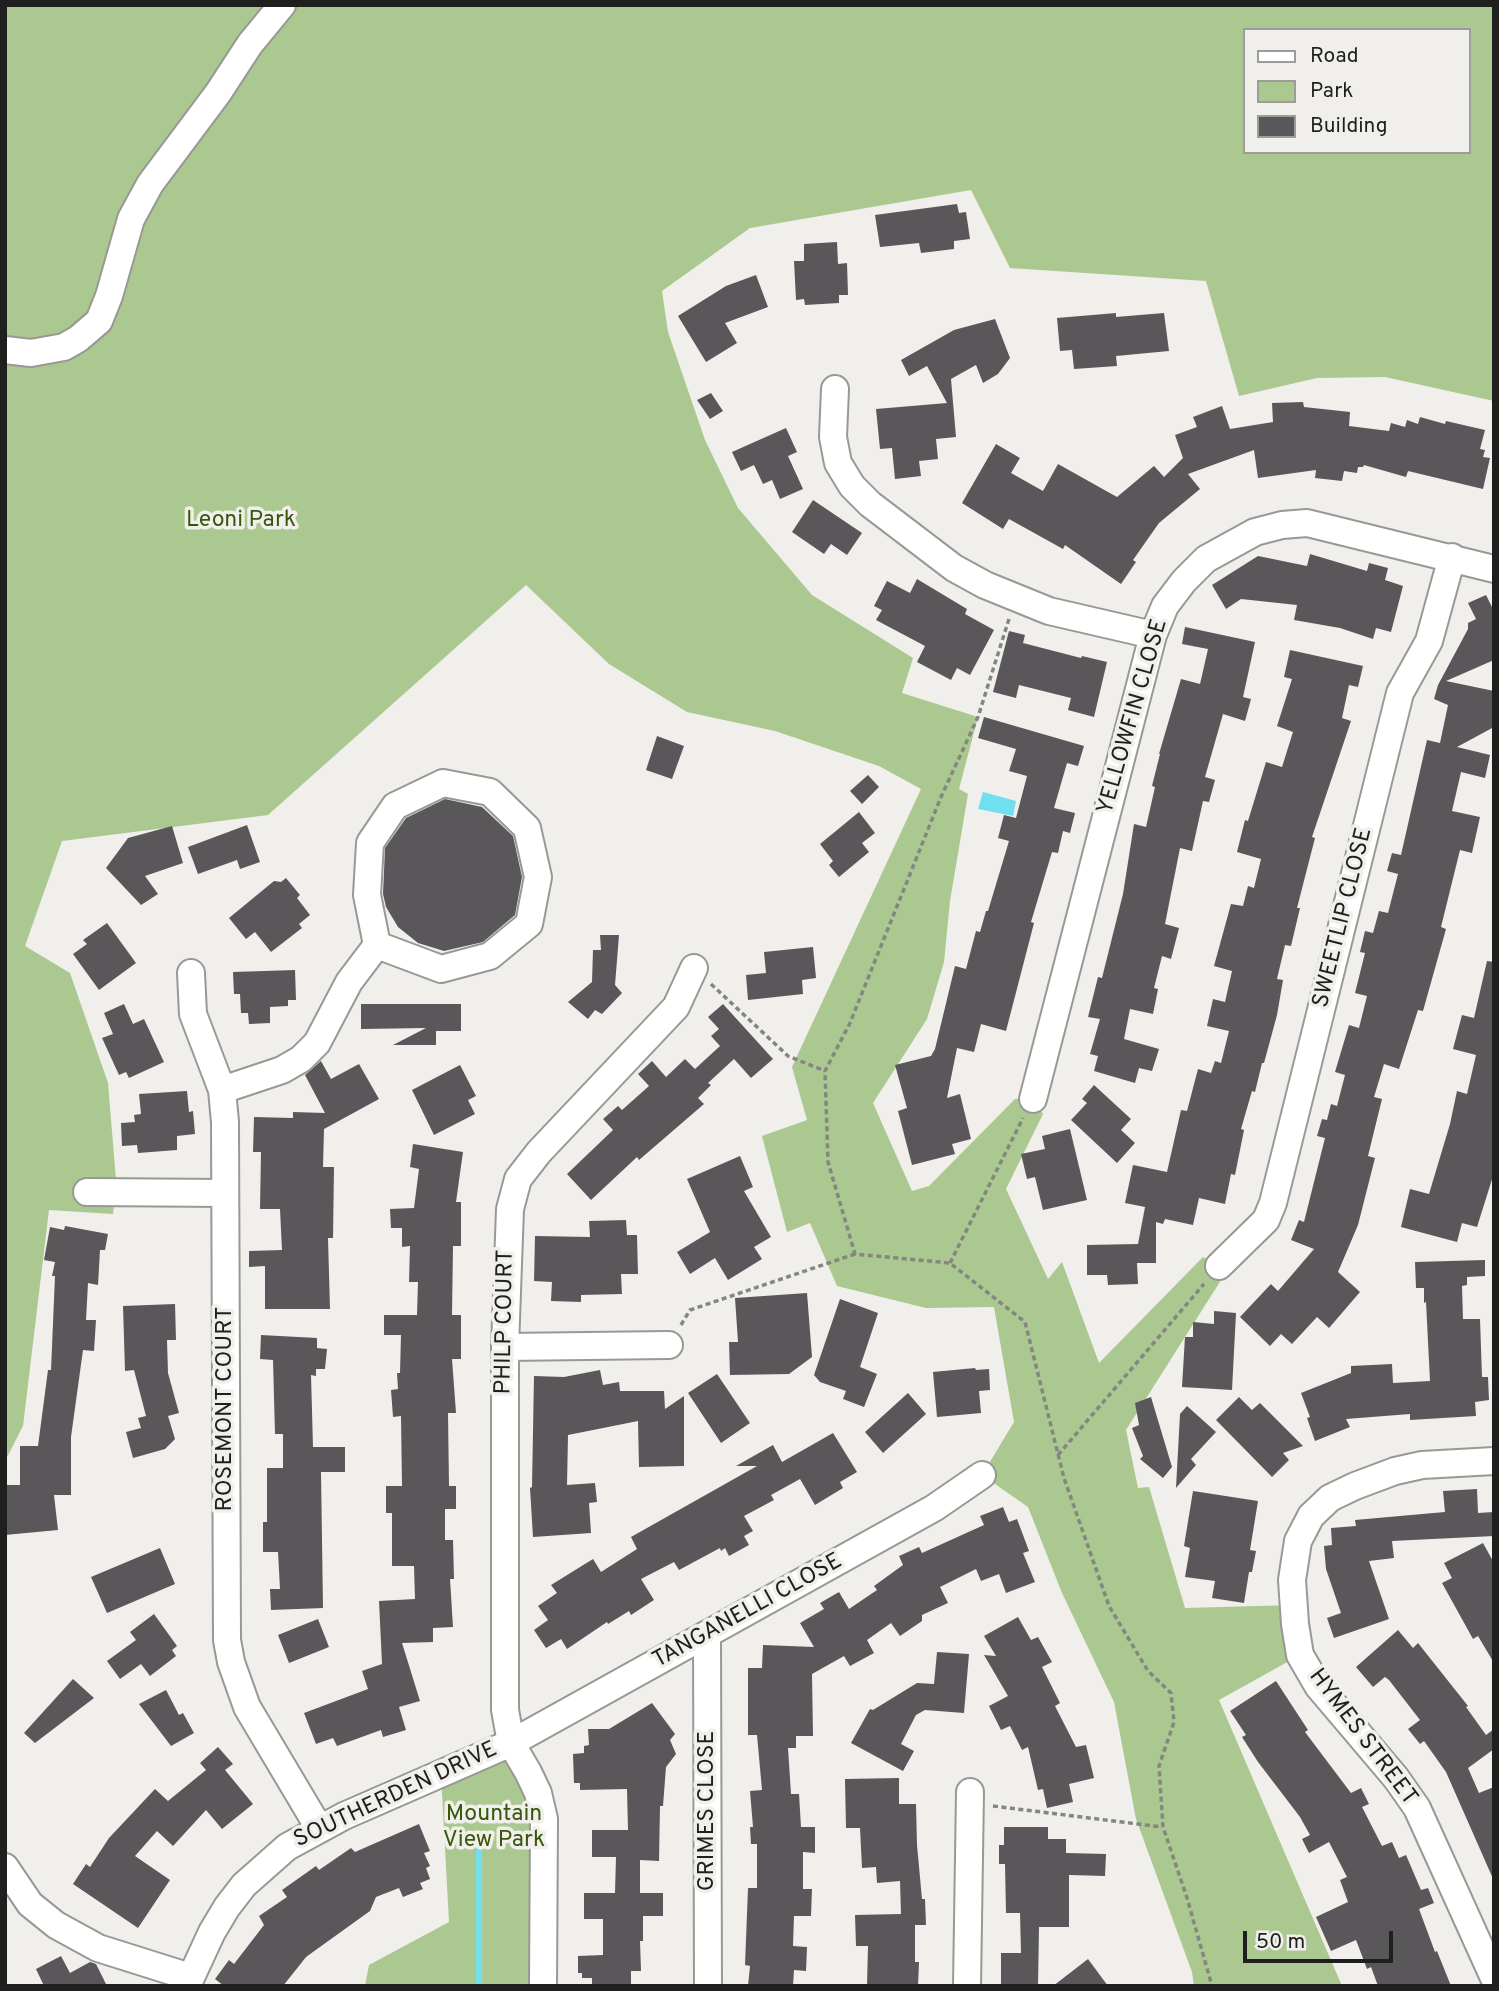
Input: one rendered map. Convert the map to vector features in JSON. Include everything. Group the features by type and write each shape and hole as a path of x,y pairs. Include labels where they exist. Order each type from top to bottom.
{"street":[{"path":"5,350 31,353 64,347 78,340 99,321 131,219 150,184 218,93 250,44 282,5"},
{"path":"835,389 833,437 838,463 852,486 870,505 954,568 1015,598 1049,611 1153,635"},
{"name":"YELLOWFIN CLOSE","path":"1033,1099 1153,635 1165,606 1184,581 1206,559 1255,532 1282,525 1307,523 1494,569"},
{"name":"SWEETLIP CLOSE","path":"1219,1266 1266,1220 1273,1203 1400,693 1429,641 1452,558"},
{"path":"222,1090 282,1070 301,1059 317,1043 349,982 377,945 367,895 370,843 396,806 443,783 490,792 527,828 538,877 529,924 490,956 441,969 377,945"},
{"name":"PHILP COURT","path":"543,1986 544,1819 533,1782 511,1742 505,1710 505,1347 510,1209 518,1179 539,1152 676,1007 694,968"},
{"name":"ROSEMONT COURT","path":"191,973 193,1014 222,1090 227,1640 231,1662 247,1707 319,1828"},
{"path":"87,1192 225,1194"},
{"path":"505,1347 669,1345"},
{"name":"HYMES STREET","path":"1494,1461 1422,1465 1395,1471 1330,1498 1311,1516 1298,1541 1292,1580 1300,1655 1318,1686 1396,1778 1417,1808 1494,1978"},
{"name":"TANGANELLI CLOSE","path":"511,1742 934,1508 982,1475"},
{"name":"GRIMES CLOSE","path":"707,1635 708,1986"},
{"name":"SOUTHERDEN DRIVE","path":"188,1981 212,1931 244,1885 287,1847 319,1828 511,1742"},
{"path":"967,1986 970,1798"},
{"path":"5,1867 30,1904 56,1925 99,1948 188,1981"}],"path":[{"path":"855,1254 828,1162 825,1071 850,1023 941,797 978,717 1015,598"},
{"path":"694,968 788,1056 825,1071"},
{"path":"950,1263 1033,1099"},
{"path":"669,1345 690,1310 855,1254 950,1263 1025,1322 1064,1478 1109,1606 1148,1671 1171,1693 1174,1722 1159,1766 1163,1827 1212,1986"},
{"path":"1058,1455 1219,1266"},
{"path":"970,1798 1163,1827"}],"green space":[{"name":"Leoni Park","path":"5,5 1494,5 1494,401 1385,377 1317,378 1239,396 1206,281 1010,268 971,190 750,228 662,291 668,332 705,440 738,508 812,595 913,658 902,693 978,717 959,789 968,794 950,901 944,962 927,1019 873,1103 912,1191 929,1186 1015,1099 1033,1099 1043,1114 1006,1189 1048,1279 1062,1262 1099,1363 1203,1257 1219,1266 1223,1277 1126,1430 1138,1488 1149,1487 1185,1608 1294,1605 1300,1655 1219,1700 1342,1986 1194,1986 1192,1972 1136,1819 1114,1702 1062,1593 1028,1507 982,1475 1014,1422 994,1307 926,1308 837,1286 810,1223 787,1232 762,1136 807,1120 792,1067 921,789 879,766 775,731 687,712 609,664 526,585 268,815 62,841 25,946 70,973 108,1083 116,1180 113,1214 49,1210 23,1426 5,1461"},
{"name":"Mountain View Park","path":"511,1743 543,1817 541,1986 365,1986 369,1965 449,1922 441,1774"}],"water":[{"path":"983,792 1016,801 1013,816 978,809"}],"building":[{"path":"957,204 959,213 966,212 970,239 954,241 954,249 921,253 919,243 880,247 875,215"},
{"path":"837,242 838,264 847,263 848,295 839,295 839,303 805,305 804,299 796,300 794,261 804,261 804,244"},
{"path":"756,275 768,307 725,323 737,343 706,362 678,316 726,286"},
{"path":"1116,313 1116,317 1164,313 1169,351 1116,356 1117,366 1074,369 1072,350 1060,351 1057,318"},
{"path":"995,319 1010,358 998,374 983,383 976,365 951,379 956,437 936,439 938,459 919,461 921,476 895,479 892,448 880,449 876,409 947,403 927,366 909,376 901,360 954,330"},
{"path":"711,393 723,411 710,419 697,400"},
{"path":"1303,402 1304,407 1350,412 1349,426 1389,431 1391,423 1405,427 1407,420 1418,424 1420,417 1485,430 1480,449 1485,450 1483,457 1490,458 1483,489 1408,471 1406,477 1364,465 1358,467 1357,473 1344,471 1342,481 1315,478 1316,470 1258,478 1254,450 1188,474 1200,489 1159,523 1133,560 1136,562 1121,584 1065,545 1063,549 1009,519 1003,529 962,503 996,444 1020,458 1011,473 1043,491 1058,464 1117,497 1154,466 1164,477 1183,458 1175,435 1197,427 1193,417 1222,406 1230,429 1273,422 1272,403"},
{"path":"786,428 797,452 788,456 803,489 780,499 772,480 763,484 754,465 741,471 732,452"},
{"path":"813,500 862,533 847,555 831,544 824,554 792,532"},
{"path":"1310,554 1367,571 1369,563 1388,568 1385,580 1403,586 1391,632 1376,628 1373,639 1340,628 1294,620 1297,605 1241,599 1226,609 1212,585 1258,556 1307,566"},
{"path":"917,579 967,609 965,614 994,630 970,675 957,668 951,680 917,662 925,646 876,620 882,610 874,606 887,581 910,593"},
{"path":"1486,595 1494,611 1494,660 1446,681 1494,691 1494,727 1457,747 1490,755 1485,778 1461,772 1452,811 1480,817 1472,853 1460,850 1441,927 1446,929 1423,1011 1418,1010 1399,1069 1384,1064 1374,1097 1382,1099 1368,1156 1375,1158 1358,1225 1338,1272 1360,1292 1329,1328 1317,1317 1292,1344 1281,1334 1270,1346 1240,1317 1271,1284 1278,1291 1314,1249 1291,1240 1299,1220 1304,1222 1325,1138 1317,1136 1322,1119 1327,1120 1331,1104 1337,1106 1345,1075 1335,1072 1349,1025 1359,1028 1367,996 1355,993 1365,953 1360,952 1365,931 1373,933 1379,911 1388,913 1398,874 1387,871 1392,853 1401,855 1427,740 1440,743 1448,705 1434,699 1438,685 1468,629 1468,623 1476,619 1468,603"},
{"path":"1185,627 1255,642 1243,697 1251,699 1245,721 1223,714 1205,777 1215,780 1209,802 1203,801 1192,851 1180,848 1165,924 1179,928 1171,959 1162,956 1154,988 1158,989 1153,1014 1130,1009 1124,1039 1159,1049 1152,1071 1139,1068 1135,1083 1094,1071 1098,1056 1090,1054 1100,1019 1088,1017 1098,977 1102,978 1123,894 1134,824 1146,827 1159,754 1181,679 1200,684 1208,649 1182,644"},
{"path":"1009,631 1025,635 1023,643 1107,662 1094,717 1068,710 1071,698 1019,685 1016,698 993,692"},
{"path":"1290,650 1363,666 1358,687 1349,685 1342,718 1351,721 1312,837 1315,838 1297,908 1300,908 1291,946 1285,945 1277,979 1283,980 1277,1015 1255,1092 1252,1091 1241,1129 1244,1130 1235,1175 1231,1174 1225,1204 1199,1198 1193,1225 1165,1219 1163,1224 1156,1222 1156,1263 1137,1263 1138,1284 1108,1285 1107,1275 1087,1275 1087,1245 1138,1244 1145,1207 1125,1203 1133,1165 1167,1172 1181,1110 1187,1111 1198,1069 1211,1073 1215,1061 1221,1063 1229,1031 1207,1026 1213,999 1225,1002 1232,971 1214,966 1231,904 1243,906 1248,886 1254,888 1261,859 1237,852 1245,820 1248,821 1266,762 1282,767 1293,732 1277,726 1292,679 1284,677"},
{"path":"984,717 1084,746 1078,766 1067,763 1054,808 1075,813 1070,833 1063,831 1058,853 1052,852 1031,922 1034,923 1006,1031 981,1024 974,1052 957,1048 947,1098 960,1094 971,1139 952,1144 955,1154 912,1165 898,1111 907,1108 895,1065 931,1056 935,1049 955,966 966,969 976,931 980,932 988,911 1009,841 998,838 1004,815 1016,818 1027,776 1009,771 1016,749 978,738"},
{"path":"657,736 684,746 672,779 646,770"},
{"path":"868,775 879,787 862,804 850,791"},
{"path":"445,799 482,807 513,836 522,877 515,915 483,942 444,951 418,943 398,927 386,907 383,894 385,848 406,818"},
{"path":"859,812 875,833 862,843 869,852 839,877 829,865 833,861 820,844"},
{"path":"247,825 260,862 240,869 237,860 198,874 188,847"},
{"path":"172,826 183,863 145,876 158,894 141,905 106,868 128,838"},
{"path":"286,878 300,895 297,898 310,915 299,924 302,928 271,952 255,932 246,939 229,918 274,881 281,882"},
{"path":"107,923 136,963 99,990 73,954 87,944 83,940"},
{"path":"600,935 619,935 615,985 622,993 602,1014 595,1010 588,1019 568,1002 592,982 593,950 601,950"},
{"path":"813,947 816,978 802,980 803,994 748,1000 746,975 766,973 764,952"},
{"path":"1487,961 1494,962 1494,1173 1477,1227 1462,1223 1457,1242 1401,1227 1410,1189 1429,1194 1457,1091 1467,1094 1476,1055 1453,1049 1462,1015 1474,1018"},
{"path":"295,970 296,1000 288,1000 288,1006 270,1007 270,1023 249,1024 248,1013 241,1013 240,994 234,994 233,972"},
{"path":"124,1004 133,1024 144,1019 164,1062 129,1078 126,1072 119,1075 102,1038 113,1034 104,1013"},
{"path":"361,1004 461,1004 461,1031 436,1031 436,1045 393,1045 426,1028 361,1029"},
{"path":"723,1004 773,1059 751,1078 734,1059 708,1083 711,1085 698,1098 704,1104 639,1160 637,1157 591,1200 567,1174 613,1130 603,1119 618,1106 622,1110 649,1086 638,1074 652,1061 666,1077 685,1059 695,1069 720,1046 711,1036 719,1029 708,1017"},
{"path":"321,1061 331,1079 359,1064 379,1099 324,1129 323,1167 334,1167 333,1238 328,1238 330,1309 265,1309 265,1266 249,1267 249,1251 282,1250 280,1209 260,1209 261,1152 253,1152 254,1117 293,1118 293,1112 325,1113 305,1075"},
{"path":"460,1065 476,1096 468,1100 475,1114 434,1135 412,1090"},
{"path":"1094,1085 1131,1119 1121,1130 1135,1143 1117,1163 1071,1120 1087,1103 1082,1099"},
{"path":"187,1091 189,1112 193,1111 195,1134 177,1136 177,1150 138,1153 137,1145 122,1146 121,1123 135,1122 134,1115 141,1114 139,1094"},
{"path":"1070,1129 1087,1200 1043,1210 1035,1177 1027,1179 1021,1154 1045,1149 1042,1136"},
{"path":"413,1144 463,1152 456,1202 461,1202 461,1246 453,1246 452,1315 461,1315 461,1359 452,1359 456,1413 448,1413 449,1486 456,1486 456,1509 445,1509 445,1540 453,1540 454,1579 450,1579 453,1627 433,1628 433,1642 402,1643 420,1701 399,1707 406,1730 383,1737 381,1730 337,1746 333,1738 316,1744 304,1713 368,1689 362,1671 382,1664 379,1601 415,1599 414,1566 392,1566 392,1513 386,1513 386,1486 402,1486 401,1416 393,1417 391,1390 398,1389 401,1335 384,1335 384,1315 417,1315 418,1282 409,1282 410,1246 402,1247 402,1228 391,1228 390,1209 414,1208 419,1169 410,1167"},
{"path":"740,1156 753,1187 744,1191 771,1237 754,1247 762,1259 728,1280 715,1258 690,1274 677,1252 710,1232 687,1179"},
{"path":"626,1220 627,1235 637,1235 638,1274 621,1274 622,1294 581,1295 581,1302 551,1301 552,1282 534,1281 535,1236 590,1237 589,1221"},
{"path":"65,1226 108,1234 105,1250 100,1250 98,1285 88,1283 86,1320 96,1320 94,1351 83,1350 71,1437 71,1495 54,1495 58,1530 5,1535 5,1485 20,1485 20,1446 38,1446 48,1370 51,1370 55,1276 52,1276 55,1262 44,1260 50,1227 64,1230"},
{"path":"1485,1260 1485,1276 1467,1277 1467,1285 1462,1286 1463,1319 1480,1319 1482,1377 1488,1377 1489,1400 1475,1402 1476,1416 1410,1420 1410,1414 1346,1419 1350,1427 1315,1441 1301,1393 1351,1373 1351,1366 1392,1364 1393,1383 1430,1381 1426,1302 1424,1303 1424,1288 1416,1288 1415,1262"},
{"path":"807,1293 812,1357 789,1374 730,1375 729,1342 738,1342 735,1298"},
{"path":"840,1299 878,1313 860,1367 877,1374 864,1407 843,1399 846,1391 820,1382 814,1375"},
{"path":"175,1304 176,1340 167,1340 168,1373 179,1413 168,1416 175,1439 165,1449 133,1458 126,1432 141,1428 138,1418 146,1416 134,1370 125,1371 123,1306"},
{"path":"1214,1311 1236,1313 1232,1390 1182,1387 1185,1337 1193,1337 1193,1322 1214,1324"},
{"path":"261,1335 317,1338 317,1348 327,1349 325,1369 316,1369 316,1376 311,1375 313,1447 345,1447 345,1472 321,1472 323,1608 271,1610 270,1589 280,1589 278,1552 263,1552 263,1522 267,1522 267,1468 283,1468 283,1434 275,1434 273,1360 260,1359"},
{"path":"989,1369 990,1390 979,1391 981,1413 937,1417 933,1372"},
{"path":"600,1370 603,1385 619,1382 620,1391 664,1391 665,1409 684,1396 684,1466 639,1467 638,1421 568,1435 567,1485 595,1483 597,1502 589,1503 591,1533 533,1537 530,1488 534,1376 564,1377"},
{"path":"717,1374 750,1423 721,1443 688,1393"},
{"path":"908,1393 926,1414 883,1453 865,1432"},
{"path":"1151,1397 1172,1467 1163,1478 1140,1459 1143,1456 1132,1428 1139,1425 1135,1403"},
{"path":"1239,1397 1252,1410 1260,1403 1303,1446 1283,1453 1289,1460 1272,1477 1216,1420"},
{"path":"1187,1406 1216,1432 1191,1459 1196,1465 1176,1488 1180,1414"},
{"path":"833,1433 857,1472 840,1482 843,1488 815,1505 800,1479 771,1495 774,1500 744,1516 753,1531 744,1536 749,1545 729,1556 725,1548 721,1551 720,1548 679,1570 674,1562 641,1579 654,1600 631,1615 629,1611 608,1624 607,1622 567,1649 561,1639 546,1648 534,1630 548,1620 538,1606 557,1593 551,1585 593,1559 601,1572 637,1549 631,1537 757,1466 736,1466 773,1445 782,1462"},
{"path":"1477,1489 1478,1513 1494,1512 1494,1536 1392,1541 1394,1558 1369,1561 1389,1619 1334,1638 1327,1618 1341,1613 1326,1569 1324,1546 1332,1545 1331,1528 1356,1526 1355,1520 1445,1512 1443,1491"},
{"path":"1193,1491 1258,1501 1250,1550 1256,1551 1244,1603 1212,1598 1215,1581 1185,1577 1190,1548 1184,1546"},
{"path":"1003,1507 1009,1522 1017,1519 1029,1551 1023,1553 1035,1582 1006,1593 999,1574 981,1581 976,1569 940,1587 948,1603 922,1615 922,1621 900,1636 891,1623 867,1640 874,1653 850,1666 844,1656 812,1674 813,1736 796,1736 796,1748 788,1748 791,1794 799,1794 801,1827 815,1827 815,1853 803,1852 803,1889 812,1889 811,1916 794,1916 793,1946 807,1947 806,1971 794,1970 793,1986 748,1986 750,1966 745,1965 748,1888 757,1888 757,1844 751,1844 750,1827 753,1827 750,1791 762,1790 757,1735 748,1735 748,1668 762,1668 763,1645 814,1647 800,1623 824,1609 820,1603 839,1592 849,1609 877,1590 874,1586 903,1565 899,1556 919,1547 922,1553 984,1525 980,1516"},
{"path":"1483,1543 1494,1563 1494,1663 1478,1636 1473,1639 1442,1583 1452,1578 1444,1563"},
{"path":"160,1548 175,1584 107,1613 91,1577"},
{"path":"154,1614 177,1646 172,1650 176,1656 150,1676 141,1664 120,1679 107,1661 136,1640 130,1632"},
{"path":"1018,1617 1031,1640 1038,1637 1052,1662 1042,1667 1060,1703 1055,1706 1076,1747 1086,1745 1094,1778 1069,1784 1073,1802 1047,1808 1043,1789 1038,1790 1028,1747 1022,1750 1010,1726 1001,1730 989,1706 1008,1696 984,1655 996,1656 984,1636"},
{"path":"318,1619 329,1647 289,1663 278,1635"},
{"path":"1398,1630 1413,1648 1418,1643 1468,1706 1466,1707 1486,1735 1494,1729 1494,1749 1468,1768 1479,1793 1494,1787 1494,1881 1446,1772 1424,1741 1420,1744 1408,1729 1420,1720 1389,1680 1385,1677 1373,1687 1356,1667"},
{"path":"937,1652 969,1654 964,1713 925,1710 916,1715 901,1744 914,1751 903,1771 851,1743 870,1709 873,1710 917,1683 934,1684"},
{"path":"73,1679 94,1698 35,1743 24,1733"},
{"path":"1276,1681 1308,1730 1305,1732 1351,1793 1361,1788 1369,1804 1362,1807 1382,1846 1392,1842 1399,1858 1406,1855 1421,1890 1428,1888 1434,1903 1419,1909 1451,1986 1378,1986 1371,1967 1367,1969 1356,1940 1331,1951 1316,1917 1348,1902 1340,1880 1347,1877 1329,1842 1309,1853 1302,1839 1310,1835 1300,1817 1258,1762 1242,1737 1246,1735 1230,1711"},
{"path":"166,1690 179,1715 183,1713 194,1733 171,1746 139,1704"},
{"path":"652,1703 675,1734 670,1740 676,1754 666,1767 663,1806 660,1806 659,1861 640,1860 640,1893 663,1893 663,1916 643,1916 641,1971 631,1971 631,1986 592,1986 592,1978 582,1978 582,1973 578,1973 578,1956 603,1955 603,1919 584,1919 584,1893 615,1893 616,1857 592,1857 592,1830 628,1830 627,1789 580,1790 580,1783 574,1783 573,1754 584,1753 584,1746 589,1745 588,1729 609,1729"},
{"path":"218,1747 233,1764 225,1770 253,1804 222,1829 206,1810 173,1846 157,1831 135,1856 170,1880 138,1928 73,1884 86,1864 90,1867 109,1838 155,1789 168,1801 206,1770 200,1763"},
{"path":"899,1778 899,1804 916,1804 922,1899 925,1899 926,1925 915,1925 915,1962 919,1962 918,1986 867,1986 868,1946 856,1946 855,1915 901,1914 900,1881 877,1883 876,1867 862,1868 860,1828 846,1828 845,1779"},
{"path":"419,1824 430,1851 424,1853 430,1866 426,1868 430,1879 420,1883 423,1889 403,1897 399,1888 376,1897 370,1911 306,1957 283,1986 224,1986 215,1979 229,1960 234,1964 264,1925 259,1916 287,1897 282,1890 316,1866 319,1870 351,1848 355,1852"},
{"path":"1004,1827 1048,1827 1048,1839 1066,1839 1066,1853 1106,1854 1105,1876 1069,1875 1069,1927 1039,1927 1038,1986 1001,1986 1001,1953 1021,1953 1020,1913 1006,1913 1005,1864 999,1864 999,1845 1004,1845"},
{"path":"61,1956 70,1973 90,1962 96,1964 107,1986 44,1986 36,1969"},
{"path":"1088,1959 1108,1986 1053,1986"}],"waterway":[{"path":"479,1835 479,1986"}]}
